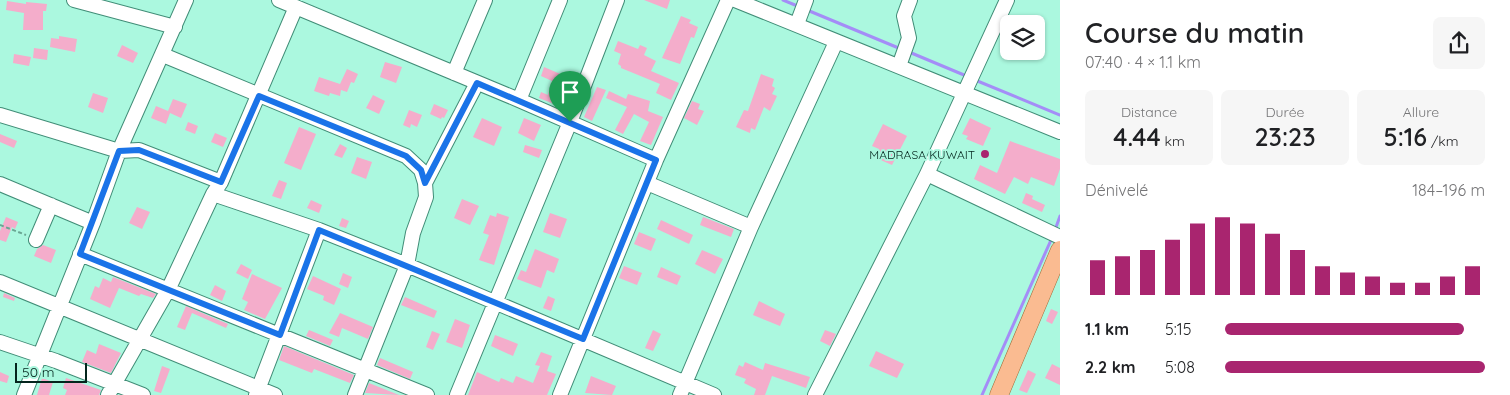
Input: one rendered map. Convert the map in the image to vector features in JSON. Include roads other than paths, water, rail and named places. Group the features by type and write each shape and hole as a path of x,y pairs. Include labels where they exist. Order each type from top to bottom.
{"main road":[{"path":"999,395 1060,250"}],"street":[{"path":"74,0 175,27"},
{"path":"24,395 58,306 93,224 119,151 186,0"},
{"path":"279,0 656,160"},
{"path":"454,74 486,0"},
{"path":"518,100 560,0"},
{"path":"457,395 570,122 617,0"},
{"path":"560,395 656,160 728,0"},
{"path":"735,0 1060,132"},
{"path":"797,24 806,0"},
{"path":"899,66 909,38 904,16 910,0"},
{"path":"815,395 927,174 966,93 1007,0"},
{"path":"110,389 168,290 213,194 221,182 296,7"},
{"path":"683,389 752,227 836,42"},
{"path":"163,55 406,156 421,170 425,183 426,197 413,233 407,265 355,395"},
{"path":"425,183 477,83"},
{"path":"0,115 119,151 139,150 221,182"},
{"path":"927,174 1060,237"},
{"path":"647,183 752,227"},
{"path":"0,184 93,224"},
{"path":"213,194 319,230 407,265 583,339 683,389 714,395"},
{"path":"36,240 52,205"},
{"path":"258,392 319,230"},
{"path":"80,254 427,395"},
{"path":"0,282 138,339 258,392 275,395"},
{"path":"0,342 39,355 110,389 143,395"}],"waterway":[{"path":"783,0 795,5"},
{"path":"807,10 901,49"},
{"path":"909,52 964,75"},
{"path":"975,80 1060,115"},
{"path":"1055,230 1060,216"},
{"path":"982,395 1051,240"}],"place":[{"name":"MADRASA KUWAIT","path":"985,154"}]}
